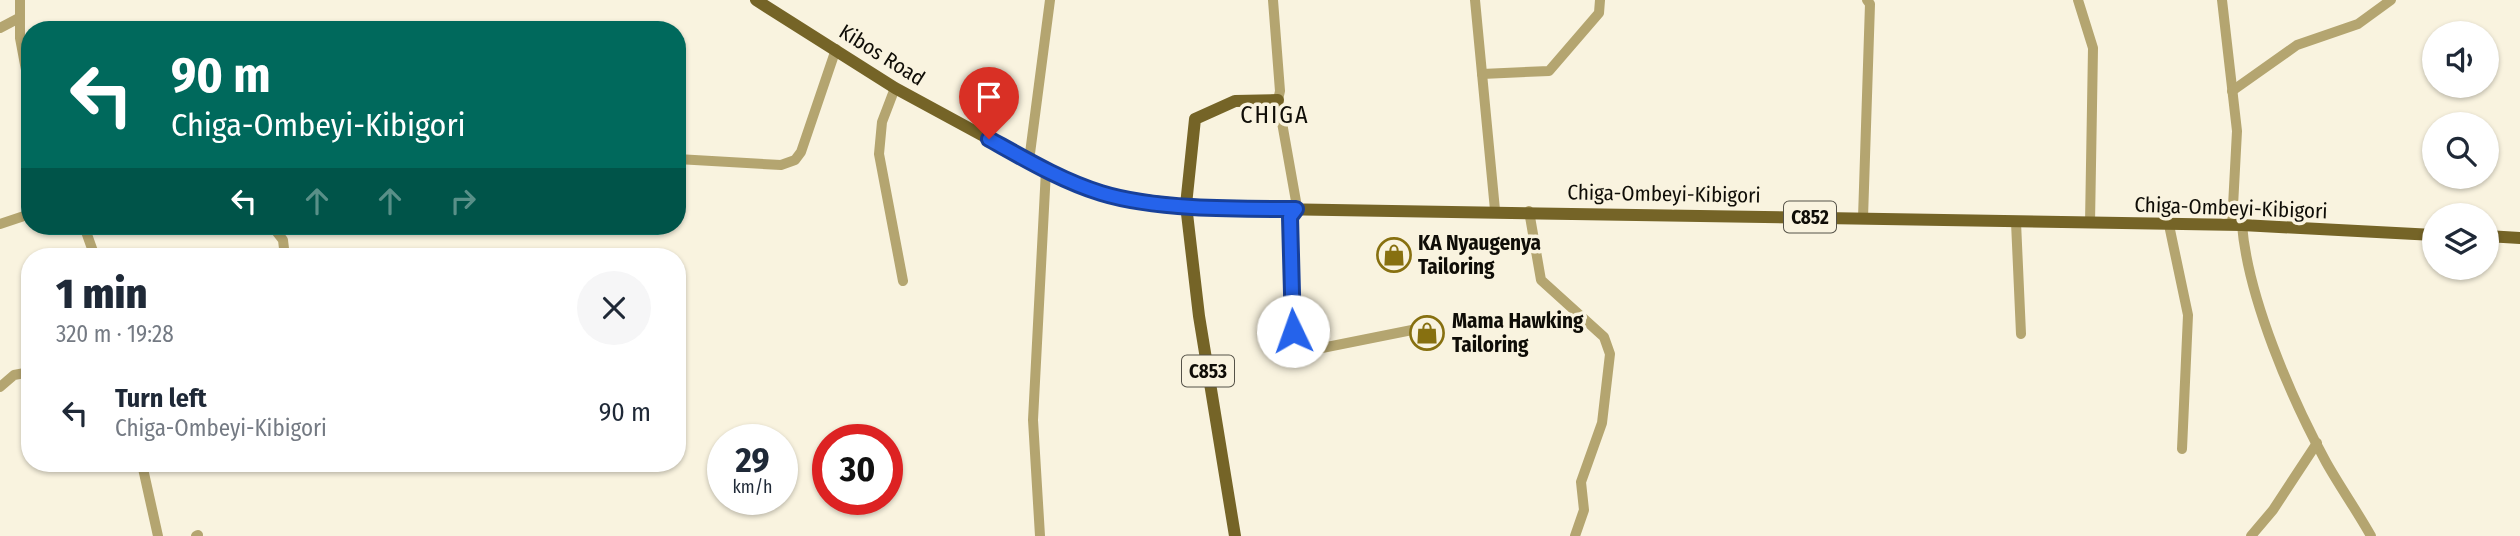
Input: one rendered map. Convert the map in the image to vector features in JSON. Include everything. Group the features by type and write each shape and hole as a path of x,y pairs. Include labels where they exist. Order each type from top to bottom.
{"main road":[{"name":"Kibos Road","path":"756,0 895,88 1046,170 1117,197 1186,205"},
{"path":"1186,205 1195,119 1235,101 1278,100"},
{"name":"Chiga-Ombeyi-Kibigori","path":"1186,205 2237,225 2422,234"},
{"name":"C853","path":"1186,205 1197,305 1235,536"},
{"path":"2499,237 2520,238"}],"street":[{"path":"20,0 21,31"},
{"path":"1029,161 1050,0"},
{"path":"1273,0 1280,91 1278,100 1296,209 1290,217 1291,316 1295,346 1317,349 1412,330"},
{"path":"1475,0 1494,210"},
{"path":"1482,74 1549,71 1599,13 1600,0"},
{"path":"1863,218 1870,4 1867,0"},
{"path":"2078,0 2094,52 2090,223"},
{"path":"2222,0 2237,131 2237,225 2253,286 2287,376 2317,443 2371,536"},
{"path":"2232,91 2297,46 2358,24 2391,0"},
{"path":"0,28 19,18"},
{"path":"686,160 781,165 795,160 801,152 836,49"},
{"path":"895,88 883,122 879,154 903,281"},
{"path":"1040,536 1032,420 1046,170"},
{"path":"1529,211 1541,279 1604,337 1610,354 1602,423 1581,482 1584,510 1575,536"},
{"path":"0,224 21,217"},
{"path":"2016,222 2021,334"},
{"path":"2169,225 2188,314 2182,449"},
{"path":"0,387 14,375 21,374"},
{"path":"2251,536 2273,510 2317,443"},
{"path":"144,472 158,536"}],"place":[{"name":"KA Nyaugenya Tailoring","path":"1394,255"},
{"name":"Mama Hawking Tailoring","path":"1427,333"}],"district":[{"name":"CHIGA","path":"1275,115"}],"route":[{"path":"989,139 1046,170 1084,187 1117,197 1186,205 1296,209 1290,217 1293,331"}]}
